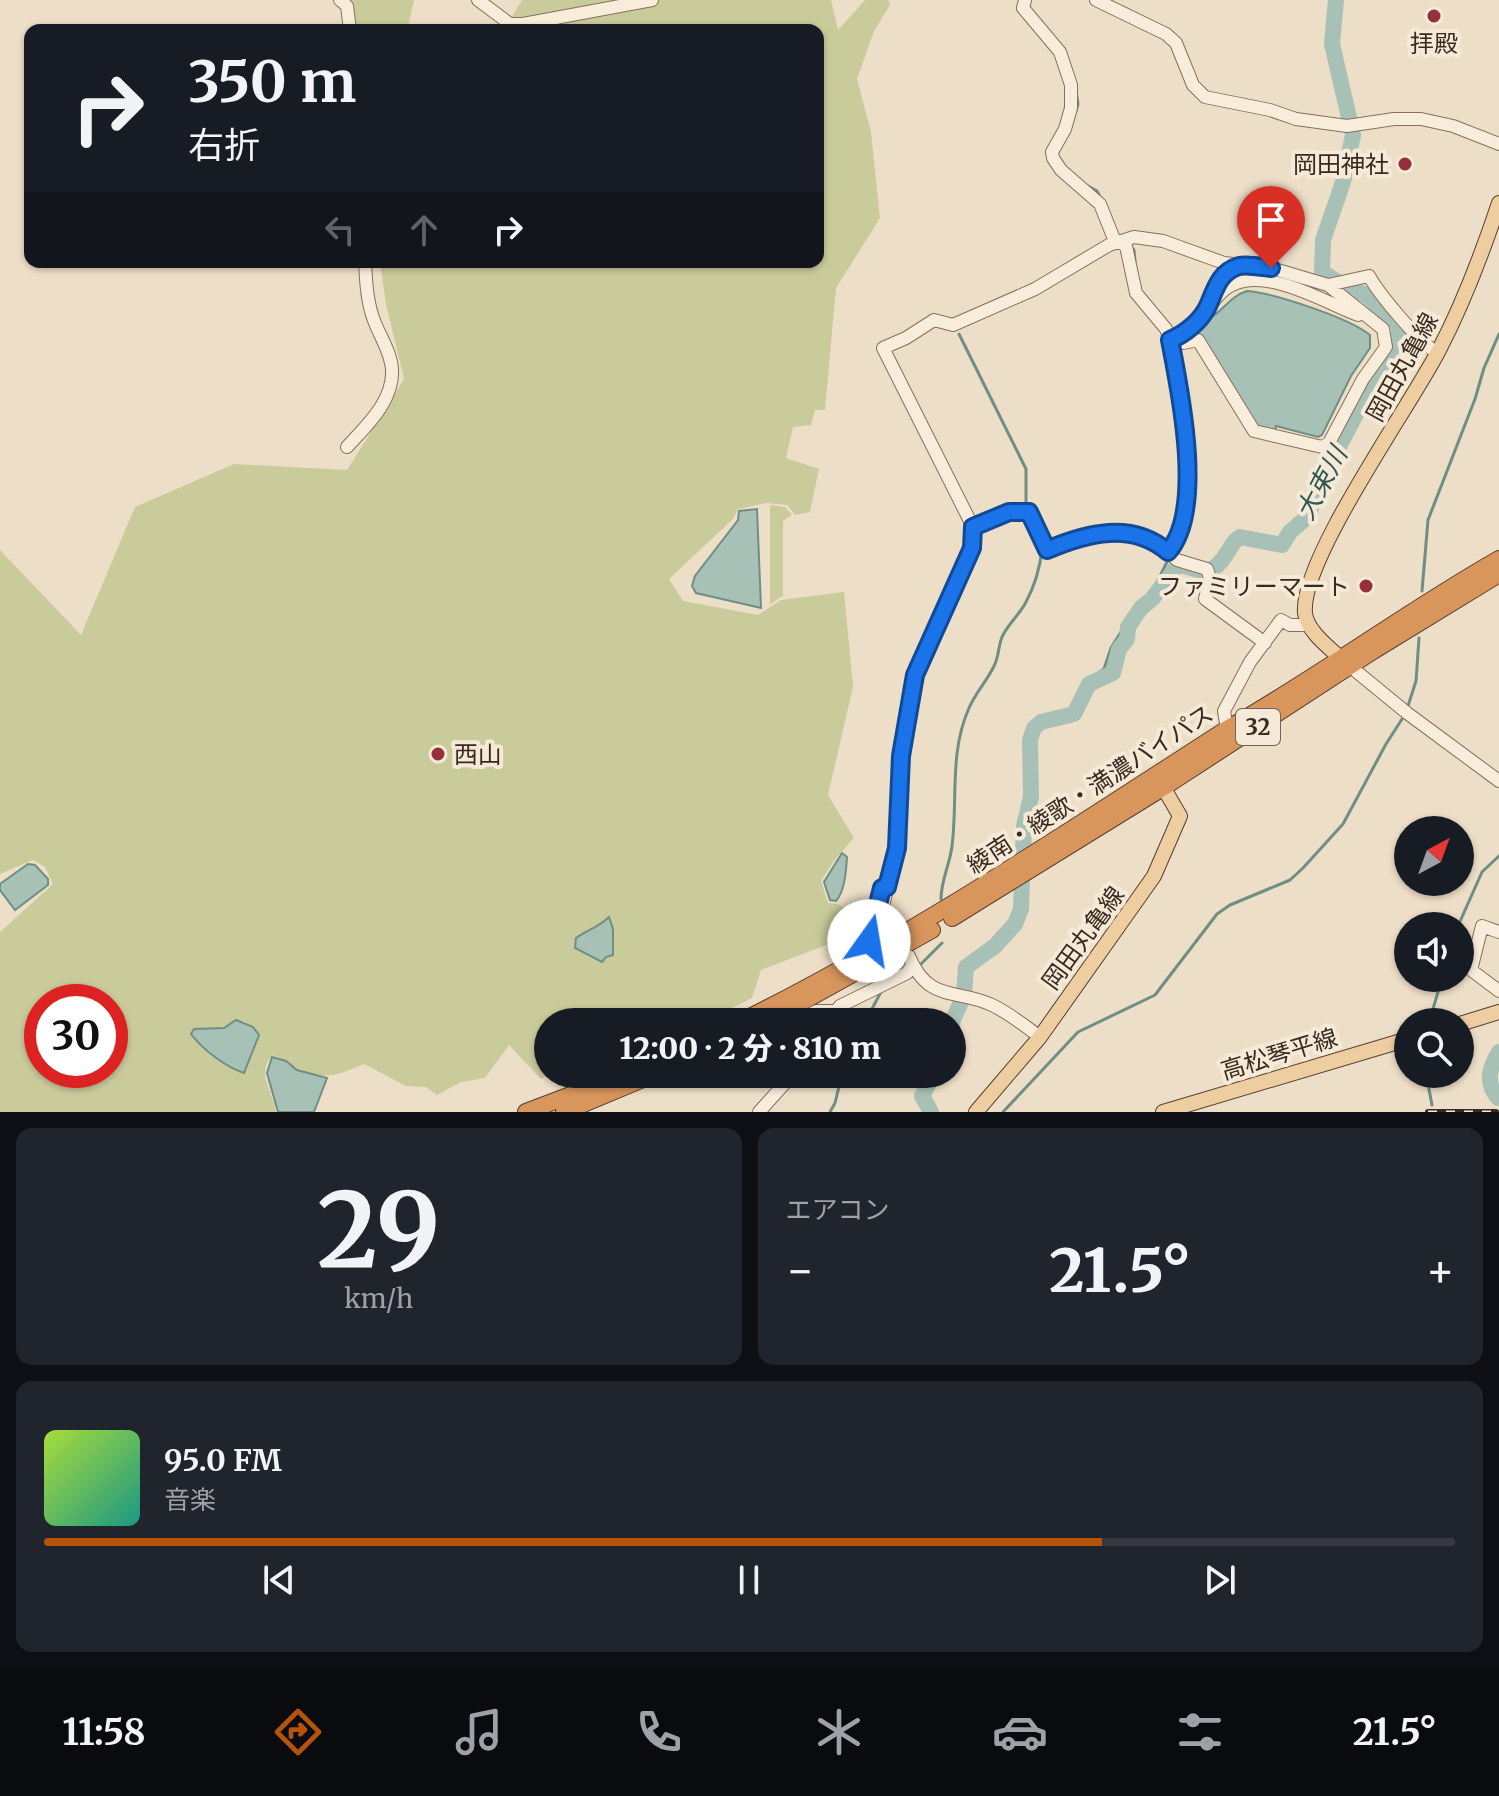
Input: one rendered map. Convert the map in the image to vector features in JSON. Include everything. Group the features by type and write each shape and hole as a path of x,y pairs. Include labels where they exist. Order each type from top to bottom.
{"highway":[{"name":"綾南・綾歌・満濃バイパス","path":"767,1008 1035,860 1346,662 1499,559"},
{"name":"綾南・綾歌・満濃バイパス","path":"1160,781 1227,729 1499,574"},
{"name":"綾南・綾歌・満濃バイパス","path":"807,1008 1012,874"},
{"path":"526,1112 589,1088"},
{"path":"564,1112 621,1088"}],"main road":[{"name":"岡田丸亀線","path":"1308,625 1305,615 1306,591 1330,537 1438,353 1475,273 1499,203"},
{"path":"1308,625 1346,662"},
{"name":"岡田丸亀線","path":"976,1112 1040,1037 1154,876 1180,816 1160,781"},
{"path":"1474,1020 1499,1012"},
{"name":"高松琴平線","path":"1163,1112 1394,1043"}],"street":[{"path":"340,0 347,6 349,24"},
{"path":"478,0 510,24 523,24 652,0"},
{"path":"1025,0 1023,8 1060,52 1071,85 1071,108 1065,129 1052,152 1053,158 1061,170 1100,204 1114,239 1149,237 1224,263 1271,268 1334,282 1369,276 1416,336 1438,353"},
{"path":"1096,0 1166,34 1176,43 1193,85 1205,97 1270,110 1296,119 1350,125 1421,119 1453,126 1499,144"},
{"path":"1122,240 1136,293 1176,338 1183,343 1198,340 1254,431 1322,447 1329,443 1363,379 1386,347 1383,329 1364,316 1279,284 1255,279 1228,285 1188,331 1176,338"},
{"path":"892,928 883,906 897,848 901,756 915,675 972,548 973,527 883,348 934,320 953,325 1016,298 1122,240"},
{"path":"1208,308 1213,288 1240,266"},
{"path":"347,447 375,416 385,398 393,372 391,358 369,305 366,268"},
{"path":"1334,282 1364,316"},
{"path":"1170,554 1180,530 1186,475 1185,414 1176,338"},
{"path":"973,527 1009,512 1029,512 1047,550 1082,536 1130,534 1146,537 1170,554 1208,571 1205,599 1265,643"},
{"path":"1227,729 1224,711 1250,662 1281,620 1290,625 1308,625"},
{"path":"1346,662 1405,712 1499,781"},
{"path":"873,952 869,934 882,888 887,887"},
{"path":"1499,932 1482,926 1471,970 1499,991"},
{"path":"845,1008 907,973 913,965 938,991 996,1007 1040,1037"},
{"path":"759,1112 780,1088"}],"green space":[{"path":"350,0 414,0 409,24 352,24"},
{"path":"522,0 831,0 838,30 865,0 888,0 890,5 874,31 857,79 871,132 880,218 836,288 825,410 815,410 811,425 793,427 786,458 819,469 810,512 795,515 787,505 767,503 738,509 733,519 669,579 683,601 758,615 781,600 844,592 853,687 828,795 854,838 821,881 828,903 838,904 862,922 864,937 855,946 829,944 761,970 752,998 732,1008 534,1008 534,1072 509,1045 485,1078 461,1082 437,1095 426,1087 406,1086 364,1064 326,1076 297,1068 272,1055 267,1062 265,1076 276,1112 0,1112 0,932 53,884 45,867 33,860 0,874 0,550 81,635 135,507 234,464 347,470 404,379 381,268 824,268 824,24 508,24","holes":["243,1021 259,1035 245,1072 194,1029 224,1028"]},
{"path":"770,505 785,507 792,515 783,521 783,596 770,604"}],"shaded area":[{"path":"1247,291 1311,307 1370,335 1370,348 1351,376 1322,435 1318,437 1276,426 1275,431 1259,428 1195,335 1194,330 1200,322"},
{"path":"757,509 761,608 696,593 692,586 695,576 738,520 739,511"},
{"path":"842,853 847,857 843,886 836,901 830,900 824,882"},
{"path":"28,864 35,865 48,879 48,885 15,910 0,890 0,884"},
{"path":"609,917 613,929 613,955 602,962 575,948 576,938"},
{"path":"236,1020 253,1027 259,1035 244,1073 215,1057 191,1034 194,1029 224,1028"},
{"path":"272,1057 286,1061 297,1070 327,1078 314,1112 278,1112 267,1073"}],"waterway":[{"name":"大束川","path":"958,1008 964,995 966,967 995,946 1015,924 1021,909 1024,826 1031,797 1030,740 1034,728 1041,722 1074,714 1089,684 1113,673 1119,649 1127,639 1128,627 1176,568 1181,565 1212,569 1240,537 1282,545 1290,532 1307,517 1367,393 1400,342 1398,324 1366,295 1322,272 1323,240 1343,182 1353,135 1332,44 1336,0"},
{"path":"1076,91 1076,111"},
{"path":"1088,186 1100,197"},
{"path":"1130,246 1134,250 1135,261"},
{"path":"959,334 1026,469 1026,508"},
{"path":"1422,591 1428,520 1499,334"},
{"path":"941,899 952,846 956,759 963,725 972,702 996,663 1002,637 1029,596 1042,550"},
{"name":"大束川","path":"1087,690 1089,679 1104,669 1111,648 1137,606 1154,588 1169,558"},
{"path":"1407,709 1416,681 1419,638"},
{"path":"1003,1112 1078,1032 1155,995 1217,914 1230,905 1290,880 1303,868 1343,824 1404,716"},
{"path":"1464,912 1482,872 1499,856"},
{"path":"918,967 942,943"},
{"path":"872,1008 882,990"},
{"path":"1433,1008 1438,992"},
{"path":"1498,1098 1491,1086 1490,1075 1499,1052"},
{"path":"830,1112 839,1088"},
{"name":"大束川","path":"926,1088 922,1096 931,1112"},
{"path":"1429,1088 1432,1105"}],"railway":[{"path":"1428,1112 1496,1112"}],"place":[{"name":"拝殿","path":"1434,16"},
{"name":"岡田神社","path":"1405,164"},
{"name":"ファミリーマート","path":"1366,586"},
{"name":"西山","path":"438,754"}],"route":[{"path":"869,941 882,888 887,887 897,848 903,732 915,675 972,548 973,527 1009,512 1029,512 1047,550 1082,536 1130,534 1146,537 1168,552 1180,530 1186,475 1185,414 1170,340 1189,329 1208,308 1213,288 1228,273 1240,266 1271,268"}]}
